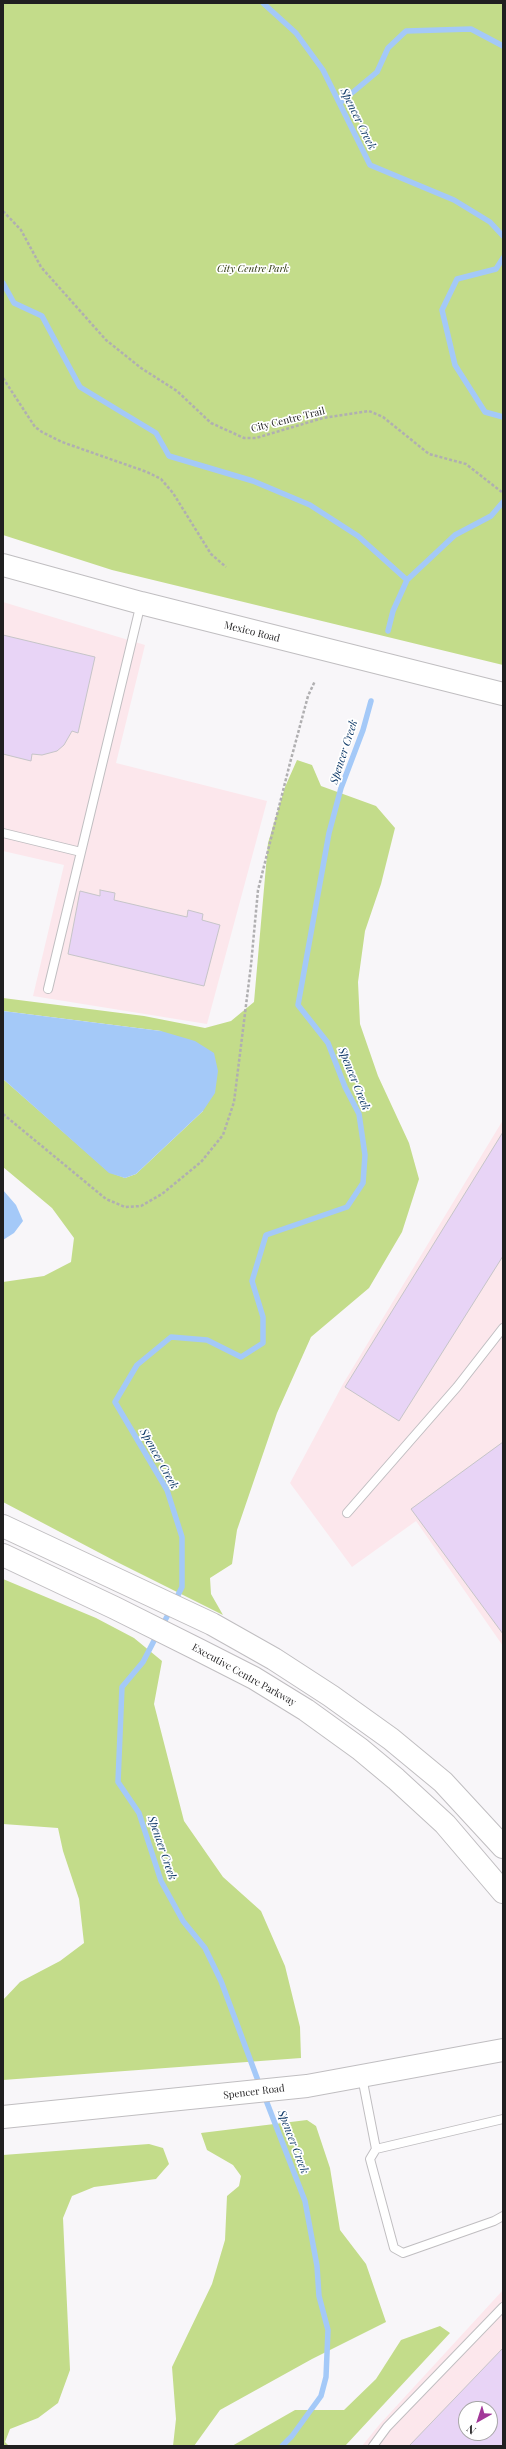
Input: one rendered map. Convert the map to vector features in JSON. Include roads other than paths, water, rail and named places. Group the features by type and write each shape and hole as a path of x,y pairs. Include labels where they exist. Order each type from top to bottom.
{"street":[{"name":"Mexico Road","path":"3,565 141,603 503,694"},
{"path":"3,1526 212,1624 274,1659 331,1696 391,1739 442,1782 503,1847"},
{"name":"Executive Centre Parkway","path":"3,1555 200,1650 254,1678 306,1710 360,1749 445,1824 503,1892"},
{"name":"Spencer Road","path":"3,2117 203,2098 306,2086 503,2050"}],"lane":[{"path":"48,989 141,603"},
{"path":"3,833 81,852"},
{"path":"347,1513 457,1387 503,1328"},
{"path":"362,2076 376,2149 370,2159 394,2248 403,2253 494,2221 503,2216"},
{"path":"376,2149 503,2118"},
{"path":"373,2446 387,2427 503,2307"}],"water":[{"path":"3,1011 161,1031 195,1041 214,1053 218,1071 215,1093 203,1111 136,1174 125,1178 109,1173 3,1079"},
{"path":"3,1190 16,1205 23,1221 14,1233 3,1240"}],"waterway":[{"name":"Spencer Creek","path":"263,3 296,33 323,70 370,165 454,200 490,222 503,236"},
{"path":"340,103 377,72 388,48 406,31 471,29 503,46"},
{"name":"Spencer Creek","path":"503,258 496,269 457,279 442,310 455,365 485,412 503,417"},
{"path":"3,283 14,303 42,316 80,387 156,433 169,456 253,481 310,505 358,536 407,580"},
{"name":"Spencer Creek","path":"388,631 393,611 407,580 455,535 491,516 503,502"},
{"name":"Spencer Creek","path":"175,1601 182,1587 182,1537 167,1490 115,1402 137,1365 171,1337 207,1340 241,1357 263,1343 263,1317 252,1281 266,1235 347,1207 363,1183 365,1155 359,1114 345,1087 328,1043 298,1005 329,833 341,788 363,730 371,701"},
{"name":"Spencer Creek","path":"162,1626 171,1609"},
{"name":"Spencer Creek","path":"158,1633 143,1662 122,1687 118,1782 139,1813 161,1881 183,1921 205,1948 221,1981 260,2086"},
{"name":"Spencer Creek","path":"264,2095 305,2201 317,2266 319,2296 328,2330 326,2377 321,2396 292,2436 282,2446"}],"park label":[{"name":"City Centre Park","path":"253,269"}]}
